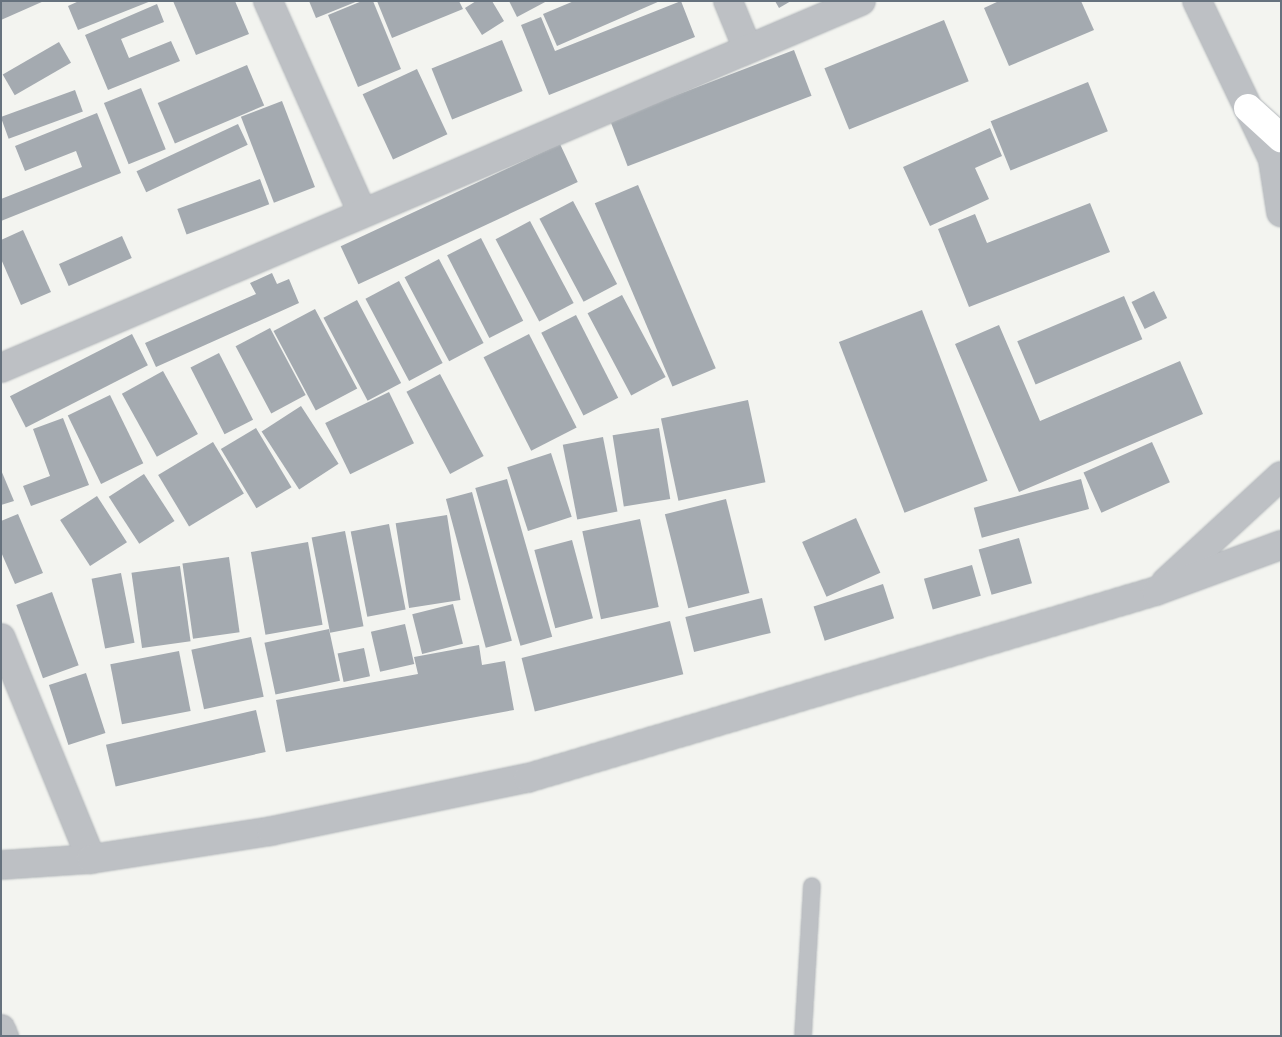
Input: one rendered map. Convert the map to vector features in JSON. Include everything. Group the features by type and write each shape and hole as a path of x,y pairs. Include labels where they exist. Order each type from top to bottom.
{"main road":[{"path":"1248,108 1278,158"}],"street":[{"path":"268,1 362,212"},
{"path":"728,1 747,47"},
{"path":"4,359 362,212 747,47 861,1"},
{"path":"1197,1 1248,108"},
{"path":"1278,158 1281,212"},
{"path":"1156,592 1281,476"},
{"path":"1,865 91,859 271,831 528,778 1156,592 1281,545"},
{"path":"1,638 91,859"},
{"path":"1,1029 4,1036"}],"lane":[{"path":"802,1036 812,886"}],"building":[{"path":"1,1 44,1 1,20"},
{"path":"79,1 151,1 78,30 68,6"},
{"path":"173,1 235,1 249,34 196,55"},
{"path":"309,1 358,1 316,18"},
{"path":"362,1 373,1 401,69 358,87 328,15"},
{"path":"377,1 459,1 463,9 392,38"},
{"path":"476,1 492,1 504,21 482,35 465,8"},
{"path":"509,1 547,1 517,17"},
{"path":"574,1 660,1 557,46 543,14"},
{"path":"681,1 695,37 549,95 521,25 541,17 555,51"},
{"path":"775,1 791,1 779,8"},
{"path":"999,1 1081,1 1094,30 1009,66 984,8"},
{"path":"157,4 164,22 121,39 129,58 171,41 180,61 108,90 85,35"},
{"path":"944,20 969,81 849,130 824,68"},
{"path":"502,40 523,91 452,119 432,68"},
{"path":"59,42 71,63 15,95 3,75"},
{"path":"794,50 812,96 628,166 610,121"},
{"path":"247,65 264,106 175,143 158,103"},
{"path":"417,69 447,134 393,160 363,94"},
{"path":"1088,82 1108,131 1010,170 991,121"},
{"path":"141,88 166,149 129,164 104,103"},
{"path":"75,90 83,112 9,139 1,117"},
{"path":"282,101 315,187 274,203 241,117"},
{"path":"97,113 121,173 1,221 1,199 82,167 76,151 25,171 15,146"},
{"path":"238,124 248,145 146,192 136,171"},
{"path":"990,128 1002,156 975,168 989,199 930,226 903,167"},
{"path":"560,144 578,182 358,284 341,246"},
{"path":"260,179 269,204 187,234 177,209"},
{"path":"638,185 716,368 672,387 595,203"},
{"path":"573,201 617,284 584,302 539,219"},
{"path":"1090,203 1110,252 969,307 938,229 975,214 987,243"},
{"path":"530,221 574,303 539,321 496,239"},
{"path":"23,230 51,292 21,305 1,259 1,240"},
{"path":"122,236 132,258 69,286 59,264"},
{"path":"481,238 523,321 489,338 447,255"},
{"path":"439,259 484,343 449,361 405,277"},
{"path":"272,273 277,284 289,279 299,303 156,367 145,343 256,294 250,283"},
{"path":"399,281 443,363 409,381 365,299"},
{"path":"1154,291 1167,318 1145,329 1132,302"},
{"path":"622,295 666,377 631,395 588,313"},
{"path":"1124,296 1142,339 1036,385 1017,341"},
{"path":"357,300 401,383 368,401 323,318"},
{"path":"315,309 357,388 316,411 274,331"},
{"path":"922,310 988,481 904,513 839,342"},
{"path":"576,315 618,398 583,416 541,333"},
{"path":"999,325 1040,421 1180,361 1203,414 1019,492 955,344"},
{"path":"270,328 306,395 271,413 236,346"},
{"path":"132,334 148,365 26,427 10,396"},
{"path":"529,334 577,428 531,451 484,357"},
{"path":"219,353 253,420 225,434 190,368"},
{"path":"163,371 198,434 157,457 122,394"},
{"path":"440,374 484,456 450,474 406,392"},
{"path":"389,392 414,443 350,474 325,423"},
{"path":"110,395 143,463 101,484 68,416"},
{"path":"748,400 765,482 678,501 661,419"},
{"path":"301,406 339,464 299,489 262,432"},
{"path":"63,418 89,485 31,506 23,486 50,476 33,429"},
{"path":"256,428 292,487 256,508 221,449"},
{"path":"659,428 670,499 624,506 613,435"},
{"path":"603,437 618,512 577,519 563,445"},
{"path":"213,442 244,493 189,526 158,475"},
{"path":"1152,442 1170,482 1101,513 1083,473"},
{"path":"551,453 572,517 528,531 507,467"},
{"path":"1,470 14,501 1,505"},
{"path":"144,474 174,521 139,544 109,497"},
{"path":"507,479 552,637 520,646 475,488"},
{"path":"1081,479 1089,509 982,538 974,508"},
{"path":"472,492 512,641 486,648 446,499"},
{"path":"97,496 127,542 90,566 60,520"},
{"path":"726,499 749,593 688,608 665,514"},
{"path":"18,514 43,573 15,584 1,552 1,521"},
{"path":"447,515 460,600 409,608 396,523"},
{"path":"856,518 880,573 827,597 802,542"},
{"path":"640,519 659,607 601,619 582,531"},
{"path":"389,524 406,609 367,617 351,531"},
{"path":"345,531 364,626 330,633 312,537"},
{"path":"1019,538 1032,583 992,595 979,550"},
{"path":"572,540 593,618 555,628 534,550"},
{"path":"308,542 323,625 265,635 251,552"},
{"path":"229,557 240,632 193,639 182,564"},
{"path":"972,565 981,596 933,610 924,579"},
{"path":"180,566 191,641 142,648 131,573"},
{"path":"121,573 135,643 105,648 92,579"},
{"path":"883,584 894,618 825,641 814,607"},
{"path":"52,592 79,665 43,678 16,605"},
{"path":"762,598 771,633 694,652 685,617"},
{"path":"453,604 463,644 422,654 412,614"},
{"path":"670,621 683,674 535,711 522,658"},
{"path":"405,624 414,664 380,672 371,632"},
{"path":"329,629 340,681 275,695 264,643"},
{"path":"251,637 264,697 204,709 191,650"},
{"path":"479,645 482,665 505,661 514,710 286,752 276,700 418,674 414,657"},
{"path":"364,648 370,676 344,682 338,654"},
{"path":"179,651 191,711 122,724 110,664"},
{"path":"86,673 105,733 68,745 49,685"},
{"path":"256,710 266,752 116,787 106,745"}]}
